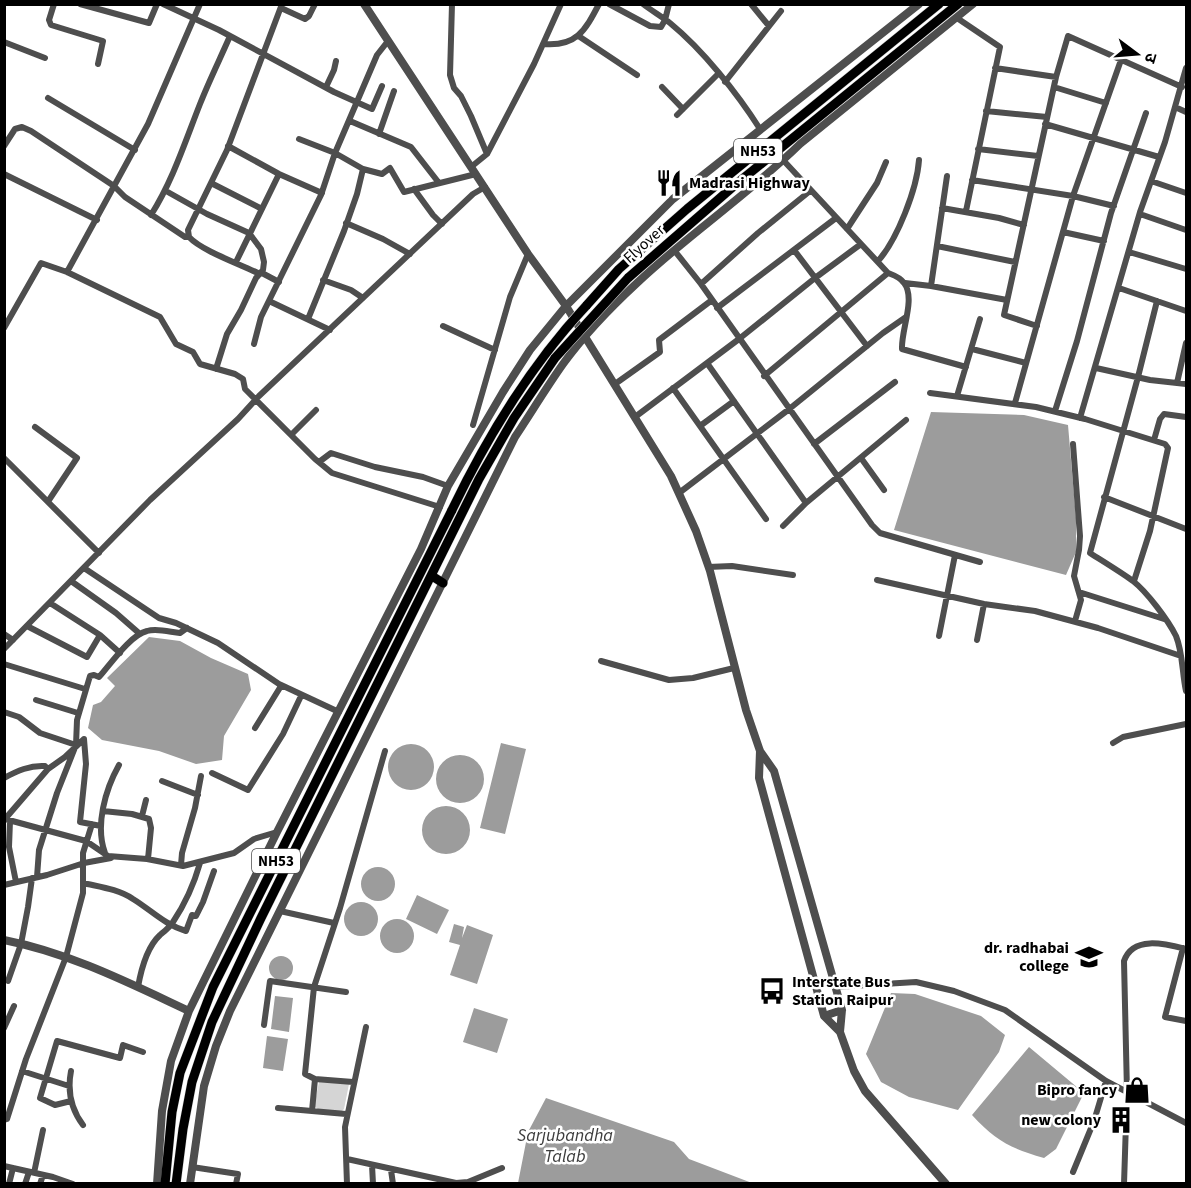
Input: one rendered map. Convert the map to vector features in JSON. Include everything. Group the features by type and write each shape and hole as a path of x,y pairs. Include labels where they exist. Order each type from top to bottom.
{"highway":[{"name":"Flyover","path":"425,551 452,510 508,406 535,366 562,332 619,269 687,209 939,4"},
{"name":"Flyover","path":"432,576 479,479 514,418 555,358 628,279 735,185 958,4"},
{"name":"NH53","path":"165,1184 172,1112 180,1073 201,1016 218,976 425,551"},
{"path":"432,576 443,583"},
{"name":"NH53","path":"176,1184 192,1082 212,1022 264,912 432,576"}],"street":[{"path":"54,4 49,20 51,25 104,41 98,64"},
{"path":"80,4 149,24 157,4"},
{"path":"163,4 372,110 382,86"},
{"path":"67,272 135,150 200,4"},
{"path":"189,237 188,230 228,146 281,6 305,19 315,4"},
{"path":"364,4 528,254 566,306 679,493 696,531 708,567 734,668 760,751 774,771 842,1010 840,1032 854,1071 865,1091 946,1184"},
{"path":"452,4 450,75 454,88 461,96 487,154"},
{"path":"471,167 487,154 561,4"},
{"path":"543,44 563,44 580,37 599,4"},
{"path":"609,4 650,26 661,27 669,4"},
{"path":"643,4 687,38 725,82 760,129"},
{"path":"751,4 769,26"},
{"path":"157,1184 162,1111 170,1071 189,1011 277,832 425,551 448,486 530,350 566,306 673,199 919,4"},
{"path":"190,1184 204,1086 230,1011 515,437 563,364 635,284 800,144 974,4"},
{"path":"725,82 781,11"},
{"path":"957,18 1000,47 966,211"},
{"path":"151,215 166,191 230,36"},
{"path":"1037,326 1004,315 1045,124 1068,36 1182,87"},
{"path":"580,37 637,75"},
{"path":"254,344 261,317 322,193 335,153 377,55 388,41"},
{"path":"4,42 45,58"},
{"path":"1015,403 1073,196 1121,60"},
{"path":"326,87 336,61"},
{"path":"995,68 1056,77"},
{"path":"1080,418 1186,68"},
{"path":"676,115 718,74"},
{"path":"662,87 683,109"},
{"path":"1054,87 1106,103"},
{"path":"379,134 394,91"},
{"path":"48,98 135,150"},
{"path":"1175,107 1186,112"},
{"path":"986,111 1047,117"},
{"path":"1055,411 1114,206 1146,113"},
{"path":"350,121 416,150 439,183"},
{"path":"1045,124 1093,136 1159,157"},
{"path":"4,146 15,129 22,127 31,131 185,237 189,237 213,253 279,282"},
{"path":"299,139 335,153 363,169 382,174 390,168 404,192 476,174"},
{"path":"228,146 279,174 322,193"},
{"path":"978,149 1038,156"},
{"path":"783,160 888,273 895,275 905,283 1007,300"},
{"path":"878,261 894,235 907,206 919,160"},
{"path":"847,229 876,183 886,162"},
{"path":"308,319 346,223 363,169"},
{"path":"4,174 97,220"},
{"path":"236,262 279,174"},
{"path":"931,286 947,176"},
{"path":"972,180 1073,196 1114,206"},
{"path":"1151,180 1186,193"},
{"path":"211,183 262,208"},
{"path":"4,649 150,500 473,194 485,186"},
{"path":"414,189 442,224"},
{"path":"166,191 249,233 261,249 264,262 261,273 227,334 216,369"},
{"path":"701,284 758,233 810,191"},
{"path":"942,208 966,211 1024,225"},
{"path":"1140,214 1186,230"},
{"path":"717,308 836,218"},
{"path":"346,223 410,254"},
{"path":"1063,232 1104,241"},
{"path":"635,417 861,244"},
{"path":"937,246 1015,262"},
{"path":"674,250 701,284 788,410 872,525 880,533 980,561"},
{"path":"794,250 867,346"},
{"path":"1129,252 1186,269"},
{"path":"472,425 510,297 528,254"},
{"path":"4,328 8,316 41,263 67,272 160,318 176,344 193,352 200,364 235,374 243,379 245,389 332,473 440,507"},
{"path":"765,376 888,273"},
{"path":"324,280 363,298"},
{"path":"905,283 909,300 901,337 902,349 966,367"},
{"path":"1119,288 1186,311"},
{"path":"269,300 330,330"},
{"path":"615,384 660,352 659,340 712,300"},
{"path":"1157,301 1090,553 1134,581 1176,636 1184,656 1182,664 1186,691"},
{"path":"679,493 906,317"},
{"path":"957,396 980,319"},
{"path":"443,326 495,350"},
{"path":"1177,383 1186,343"},
{"path":"972,349 1026,363"},
{"path":"707,363 806,503"},
{"path":"1096,368 1138,378 1186,384"},
{"path":"814,444 895,382"},
{"path":"673,388 766,519"},
{"path":"930,393 1015,403 1055,411 1165,444 1168,448 1150,531 1134,581"},
{"path":"700,426 734,401"},
{"path":"292,434 316,410"},
{"path":"1154,440 1160,419 1164,414 1186,417"},
{"path":"783,526 806,503 906,420"},
{"path":"35,427 77,458 48,500"},
{"path":"1073,444 1080,536 1074,576 1081,600 1076,621"},
{"path":"319,462 331,453 375,467 423,477 448,486"},
{"path":"4,458 99,553"},
{"path":"861,458 884,490"},
{"path":"1104,497 1186,529"},
{"path":"939,636 955,555"},
{"path":"708,567 732,566 793,575"},
{"path":"84,568 159,618 218,643 281,686 339,712"},
{"path":"877,580 984,604 1035,611 1076,621 1184,656"},
{"path":"71,581 116,613 140,634"},
{"path":"1079,591 1164,619"},
{"path":"50,603 99,635 120,653"},
{"path":"977,640 984,604"},
{"path":"27,626 87,657 99,635"},
{"path":"8,981 21,944 39,850 62,777 76,745 78,713 90,676 99,677 140,634 149,630 180,633 187,628"},
{"path":"4,634 13,640"},
{"path":"601,661 669,680 693,678 734,668"},
{"path":"4,664 85,689"},
{"path":"255,728 281,686"},
{"path":"212,773 248,790 284,734 301,696"},
{"path":"36,700 78,713"},
{"path":"4,712 19,717 40,733 76,745"},
{"path":"1113,743 1123,737 1186,724"},
{"path":"101,826 80,822 86,764 84,739 48,769 4,819 87,842 113,857 148,859 181,866 234,853 254,838 277,832"},
{"path":"353,1082 315,1079 305,1074 314,987 328,948 385,751"},
{"path":"760,751 759,778 824,1016 840,1032"},
{"path":"106,855 100,841 103,811 119,765"},
{"path":"4,778 35,766 45,766 48,769"},
{"path":"181,866 201,776"},
{"path":"162,781 198,795"},
{"path":"142,816 146,800"},
{"path":"103,811 149,819 152,828 148,859"},
{"path":"10,820 9,847 16,882"},
{"path":"4,1120 7,1119 22,1071 66,957 81,902 82,863 92,824"},
{"path":"4,885 82,863 113,857"},
{"path":"138,987 142,969 151,949 160,935 171,926 189,894 200,863"},
{"path":"83,883 122,893 171,926 186,931 190,918 192,915 196,916 204,902 214,871"},
{"path":"280,911 334,923"},
{"path":"4,940 66,957 109,973 189,1011"},
{"path":"1124,1184 1127,1092 1123,970 1126,956 1131,950 1152,943 1185,948 1165,1017 1186,1021"},
{"path":"264,1024 270,981 346,992"},
{"path":"835,987 915,982 954,991 1005,1010 1106,1081 1186,1123"},
{"path":"4,1028 14,1006"},
{"path":"824,1016 842,1010"},
{"path":"347,1184 346,1114 366,1027"},
{"path":"71,1101 55,1105 40,1098 57,1041 120,1058 123,1045 143,1052"},
{"path":"22,1071 69,1086"},
{"path":"71,1071 69,1086 71,1101 83,1125"},
{"path":"312,1111 315,1079"},
{"path":"1073,1172 1094,1121 1106,1081"},
{"path":"278,1108 346,1114"},
{"path":"25,1184 31,1172 43,1130"},
{"path":"347,1159 456,1183 468,1182 502,1168"},
{"path":"372,1165 373,1184"},
{"path":"4,1166 43,1174 52,1180 74,1184"},
{"path":"192,1167 238,1174 237,1184"},
{"path":"9,1184 13,1168"},
{"path":"391,1170 393,1184"},
{"path":"40,1184 43,1174"}],"shaded area":[{"path":"319,1082 349,1084 344,1109 341,1112 318,1109 314,1106"}],"water":[{"path":"931,412 1024,415 1068,425 1076,518 1076,552 1066,575 894,530"},
{"path":"149,637 180,641 248,674 251,690 224,736 222,760 196,764 159,751 102,740 88,728 93,705 101,702 115,686 107,678"},
{"path":"501,743 526,749 505,834 480,828"},
{"path":"411,744 427,751 434,767 427,783 411,790 395,783 388,767 395,751"},
{"path":"460,755 477,762 484,779 477,796 460,803 443,796 436,779 443,762"},
{"path":"446,806 463,813 470,830 463,847 446,854 429,847 422,830 429,813"},
{"path":"378,867 390,872 395,884 390,896 378,901 366,896 361,884 366,872"},
{"path":"417,895 449,910 437,934 406,919"},
{"path":"361,902 373,907 378,919 373,931 361,936 349,931 344,919 349,907"},
{"path":"397,919 409,924 414,936 409,948 397,953 385,948 380,936 385,924"},
{"path":"454,924 464,927 462,938 467,925 493,935 477,984 450,975 460,945 449,942"},
{"path":"281,956 290,959 293,968 290,977 281,980 272,977 269,968 272,959"},
{"path":"891,993 915,994 981,1016 1005,1035 999,1052 958,1110 909,1097 881,1082 866,1054"},
{"path":"275,996 293,998 289,1032 271,1029"},
{"path":"474,1008 508,1019 497,1053 463,1042"},
{"path":"267,1036 288,1039 283,1071 263,1068"},
{"path":"1029,1047 1084,1093 1056,1149 1044,1158 1004,1142 972,1115"},
{"name":"Sarjubandha Talab","path":"546,1098 674,1142 689,1159 752,1183 518,1183 528,1132"}],"place":[{"name":"Madrasi Highway","path":"669,183"},
{"name":"dr. radhabai college","path":"1089,957"},
{"name":"Interstate Bus Station Raipur","path":"772,991"},
{"name":"Bipro fancy","path":"1137,1090"},
{"name":"new colony","path":"1121,1120"}]}
